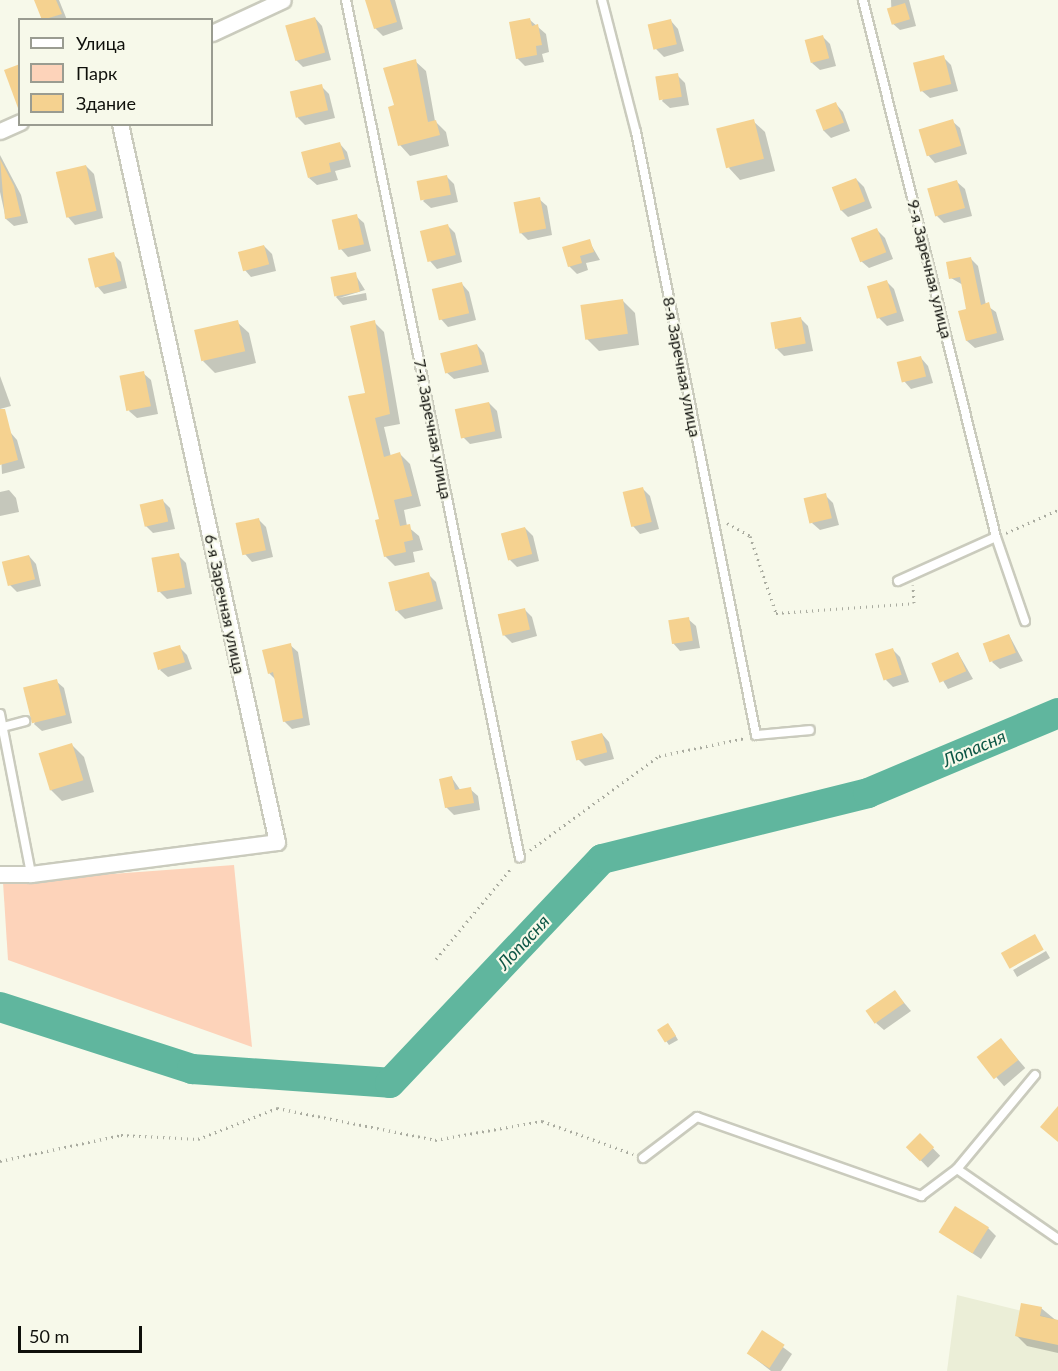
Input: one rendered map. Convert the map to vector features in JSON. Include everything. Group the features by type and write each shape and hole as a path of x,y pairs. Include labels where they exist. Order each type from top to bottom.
{"street":[{"path":"213,33 283,0"},
{"path":"0,131 18,123"},
{"name":"6-я Заречная улица","path":"32,874 277,842 120,126"},
{"path":"0,874 32,874"}],"lane":[{"name":"7-я Заречная улица","path":"346,0 520,858"},
{"name":"8-я Заречная улица","path":"602,0 636,132 756,735"},
{"name":"9-я Заречная улица","path":"863,0 996,537 1024,621"},
{"path":"898,581 996,537"},
{"path":"0,714 32,874"},
{"path":"3,727 25,721"},
{"path":"756,735 810,730"},
{"path":"643,1158 697,1117 921,1196 957,1169 1035,1075"},
{"path":"957,1169 1058,1239"}],"path":[{"path":"996,537 1058,510"},
{"path":"711,514 750,536 776,613 914,603 912,574"},
{"path":"436,959 520,858 659,756 756,735"},
{"path":"0,1161 121,1135 198,1139 277,1108 435,1140 542,1121 643,1158"}],"shaded area":[{"path":"957,1295 1058,1320 1058,1371 947,1371"}],"green space":[{"path":"234,865 252,1047 8,960 3,882"}],"building":[{"path":"34,0 56,0 62,14 41,18"},
{"path":"365,0 390,0 397,22 374,29"},
{"path":"905,3 910,19 892,25 887,9"},
{"path":"315,17 325,53 295,61 285,26"},
{"path":"530,18 532,26 538,24 542,45 536,46 537,55 516,59 509,22"},
{"path":"671,19 677,44 653,50 648,24"},
{"path":"823,35 829,58 811,63 805,40"},
{"path":"944,55 951,84 920,92 913,63"},
{"path":"416,59 428,122 436,120 440,135 398,146 388,107 394,105 383,68"},
{"path":"18,65 18,108 4,70"},
{"path":"678,73 682,97 659,100 655,77"},
{"path":"322,84 328,110 296,118 290,91"},
{"path":"836,102 844,123 823,130 815,110"},
{"path":"754,119 764,159 726,168 716,128"},
{"path":"953,119 961,146 927,156 919,130"},
{"path":"340,142 345,159 329,163 331,172 308,178 301,152"},
{"path":"0,159 14,186 21,216 5,219"},
{"path":"86,165 97,211 66,218 56,172"},
{"path":"447,175 451,195 420,201 417,181"},
{"path":"856,178 865,201 841,211 832,187"},
{"path":"957,180 965,208 935,216 927,189"},
{"path":"540,197 546,228 520,234 513,202"},
{"path":"357,214 364,244 339,250 332,220"},
{"path":"448,224 456,255 428,262 420,231"},
{"path":"877,228 886,252 860,262 851,238"},
{"path":"590,239 594,252 580,256 582,263 568,267 562,247"},
{"path":"264,245 269,264 243,271 238,252"},
{"path":"114,252 121,281 95,288 88,259"},
{"path":"971,257 981,305 989,302 997,333 966,341 958,311 966,309 960,277 949,279 946,262"},
{"path":"356,272 360,292 334,297 330,277"},
{"path":"887,280 897,313 877,319 867,286"},
{"path":"462,282 469,313 439,320 432,289"},
{"path":"623,299 628,334 585,340 580,305"},
{"path":"801,317 806,344 775,349 770,322"},
{"path":"238,320 245,351 201,361 194,330"},
{"path":"375,320 390,414 375,418 384,457 400,452 412,496 394,500 400,526 410,524 413,540 404,542 406,552 384,557 375,520 379,519 348,396 365,393 350,326"},
{"path":"477,344 482,364 445,374 440,353"},
{"path":"921,356 926,376 902,382 897,362"},
{"path":"144,371 151,406 126,411 119,376"},
{"path":"489,402 495,431 461,439 455,409"},
{"path":"0,409 5,409 18,460 0,465"},
{"path":"643,487 652,522 631,527 623,492"},
{"path":"826,493 832,518 809,524 804,498"},
{"path":"163,499 168,521 145,527 140,504"},
{"path":"259,518 266,550 242,555 236,523"},
{"path":"525,527 532,554 508,561 501,533"},
{"path":"179,553 185,587 158,592 151,558"},
{"path":"29,555 35,579 8,586 2,562"},
{"path":"429,572 436,601 396,611 388,582"},
{"path":"525,608 530,629 503,636 498,614"},
{"path":"689,617 693,641 672,644 668,620"},
{"path":"1009,634 1016,653 990,662 983,644"},
{"path":"291,643 303,718 283,722 273,672 268,674 262,650"},
{"path":"180,645 185,662 158,670 153,653"},
{"path":"893,648 902,675 884,681 875,654"},
{"path":"958,652 966,671 940,683 931,663"},
{"path":"57,679 66,715 32,723 23,687"},
{"path":"602,733 607,752 576,761 571,741"},
{"path":"72,743 83,780 50,791 39,753"},
{"path":"452,776 455,790 471,787 474,803 445,808 439,779"},
{"path":"1035,934 1044,950 1010,969 1001,953"},
{"path":"895,990 904,1003 875,1024 866,1011"},
{"path":"668,1023 676,1036 665,1043 657,1030"},
{"path":"1001,1038 1018,1060 994,1079 977,1057"},
{"path":"1058,1106 1058,1142 1040,1127"},
{"path":"920,1133 934,1147 920,1161 906,1147"},
{"path":"955,1206 989,1227 972,1253 939,1232"},
{"path":"1021,1303 1042,1307 1040,1316 1058,1320 1058,1345 1015,1336"},
{"path":"762,1330 785,1345 769,1368 747,1353"}],"waterway":[{"name":"Лопасня","path":"0,1007 192,1069 390,1083 602,859 868,793 1058,713"}]}
